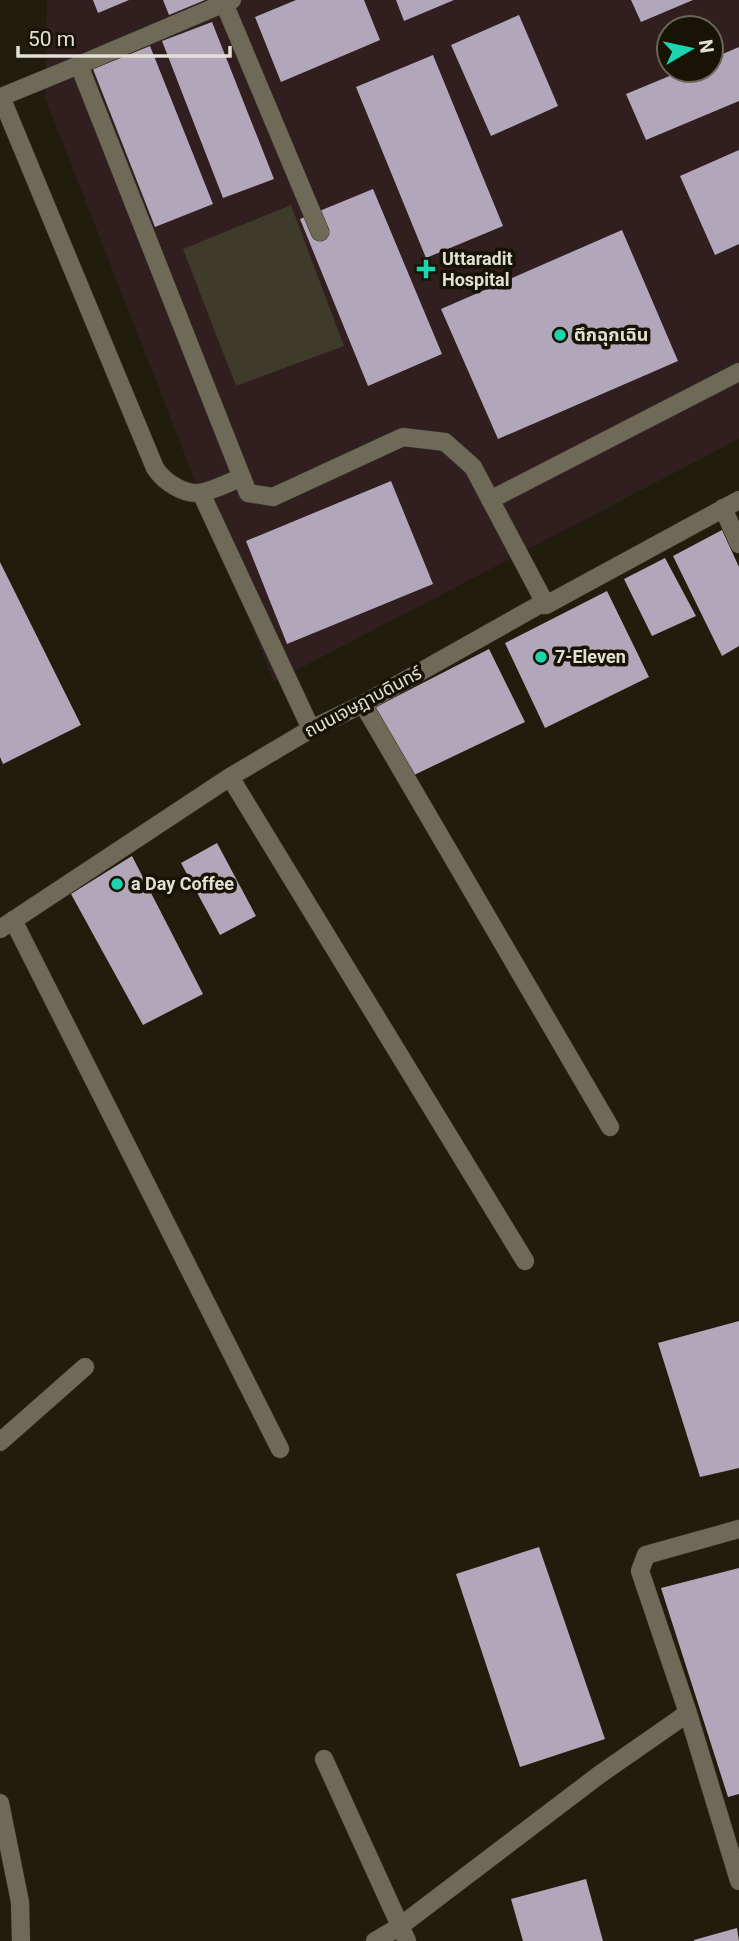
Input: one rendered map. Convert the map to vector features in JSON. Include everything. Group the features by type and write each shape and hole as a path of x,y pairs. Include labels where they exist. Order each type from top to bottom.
{"street":[{"path":"242,477 201,493 181,488 163,479 148,455 1,97 228,2 320,232"},
{"path":"79,65 248,493 273,497 403,437 446,442 473,467 546,605"},
{"path":"490,500 739,372"},
{"path":"201,493 311,729"},
{"path":"731,504 739,544"},
{"name":"ถนนเจษฎาบดินทร์","path":"6,924 230,777 311,729 363,704 539,605 546,605 731,504"},
{"path":"363,704 610,1127"},
{"path":"230,777 525,1261"},
{"path":"6,924 280,1449"},
{"path":"0,1442 85,1367"},
{"path":"739,1529 646,1555 640,1571 688,1713 739,1881"},
{"path":"375,1941 403,1934 598,1775 688,1713"},
{"path":"324,1759 403,1934"},
{"path":"0,1803 20,1902 20,1941"}],"shaded area":[{"name":"Uttaradit Hospital","path":"47,0 739,0 739,439 274,682 45,98"},
{"path":"291,205 344,346 236,386 183,249"}],"building":[{"path":"93,0 129,0 98,13"},
{"path":"163,0 205,0 169,15"},
{"path":"296,0 364,0 380,40 281,82 255,17"},
{"path":"396,0 454,0 404,21"},
{"path":"631,0 693,0 655,14 641,22"},
{"path":"519,15 558,106 491,136 451,45"},
{"path":"212,22 274,179 223,198 162,41"},
{"path":"150,46 213,204 155,227 93,69"},
{"path":"739,47 739,101 646,140 626,94 655,82 725,84 725,53"},
{"path":"433,55 503,226 426,258 356,87"},
{"path":"739,150 739,244 715,255 680,176"},
{"path":"373,189 442,354 368,386 300,219"},
{"name":"ตึกฉุกเฉิน","path":"622,230 678,361 498,439 441,309"},
{"path":"391,481 433,584 287,644 246,541"},
{"path":"722,530 739,567 739,646 722,656 673,556"},
{"path":"665,558 696,616 652,636 624,579"},
{"path":"0,562 81,725 3,764 0,757"},
{"path":"607,591 649,677 545,728 505,643"},
{"path":"489,649 525,722 412,776 374,708"},
{"path":"217,843 256,916 220,935 181,863"},
{"path":"132,856 203,994 143,1025 71,894"},
{"path":"739,1321 739,1468 700,1477 658,1343"},
{"path":"539,1547 605,1739 520,1767 456,1574"},
{"path":"739,1568 739,1794 728,1797 661,1588"},
{"path":"586,1879 603,1941 523,1941 511,1899"},
{"path":"737,1928 739,1941 694,1941 694,1940"}],"place":[{"name":"Uttaradit Hospital","path":"426,269"},
{"name":"ตึกฉุกเฉิน","path":"560,335"},
{"name":"7-Eleven","path":"541,657"},
{"name":"a Day Coffee","path":"117,884"}]}
